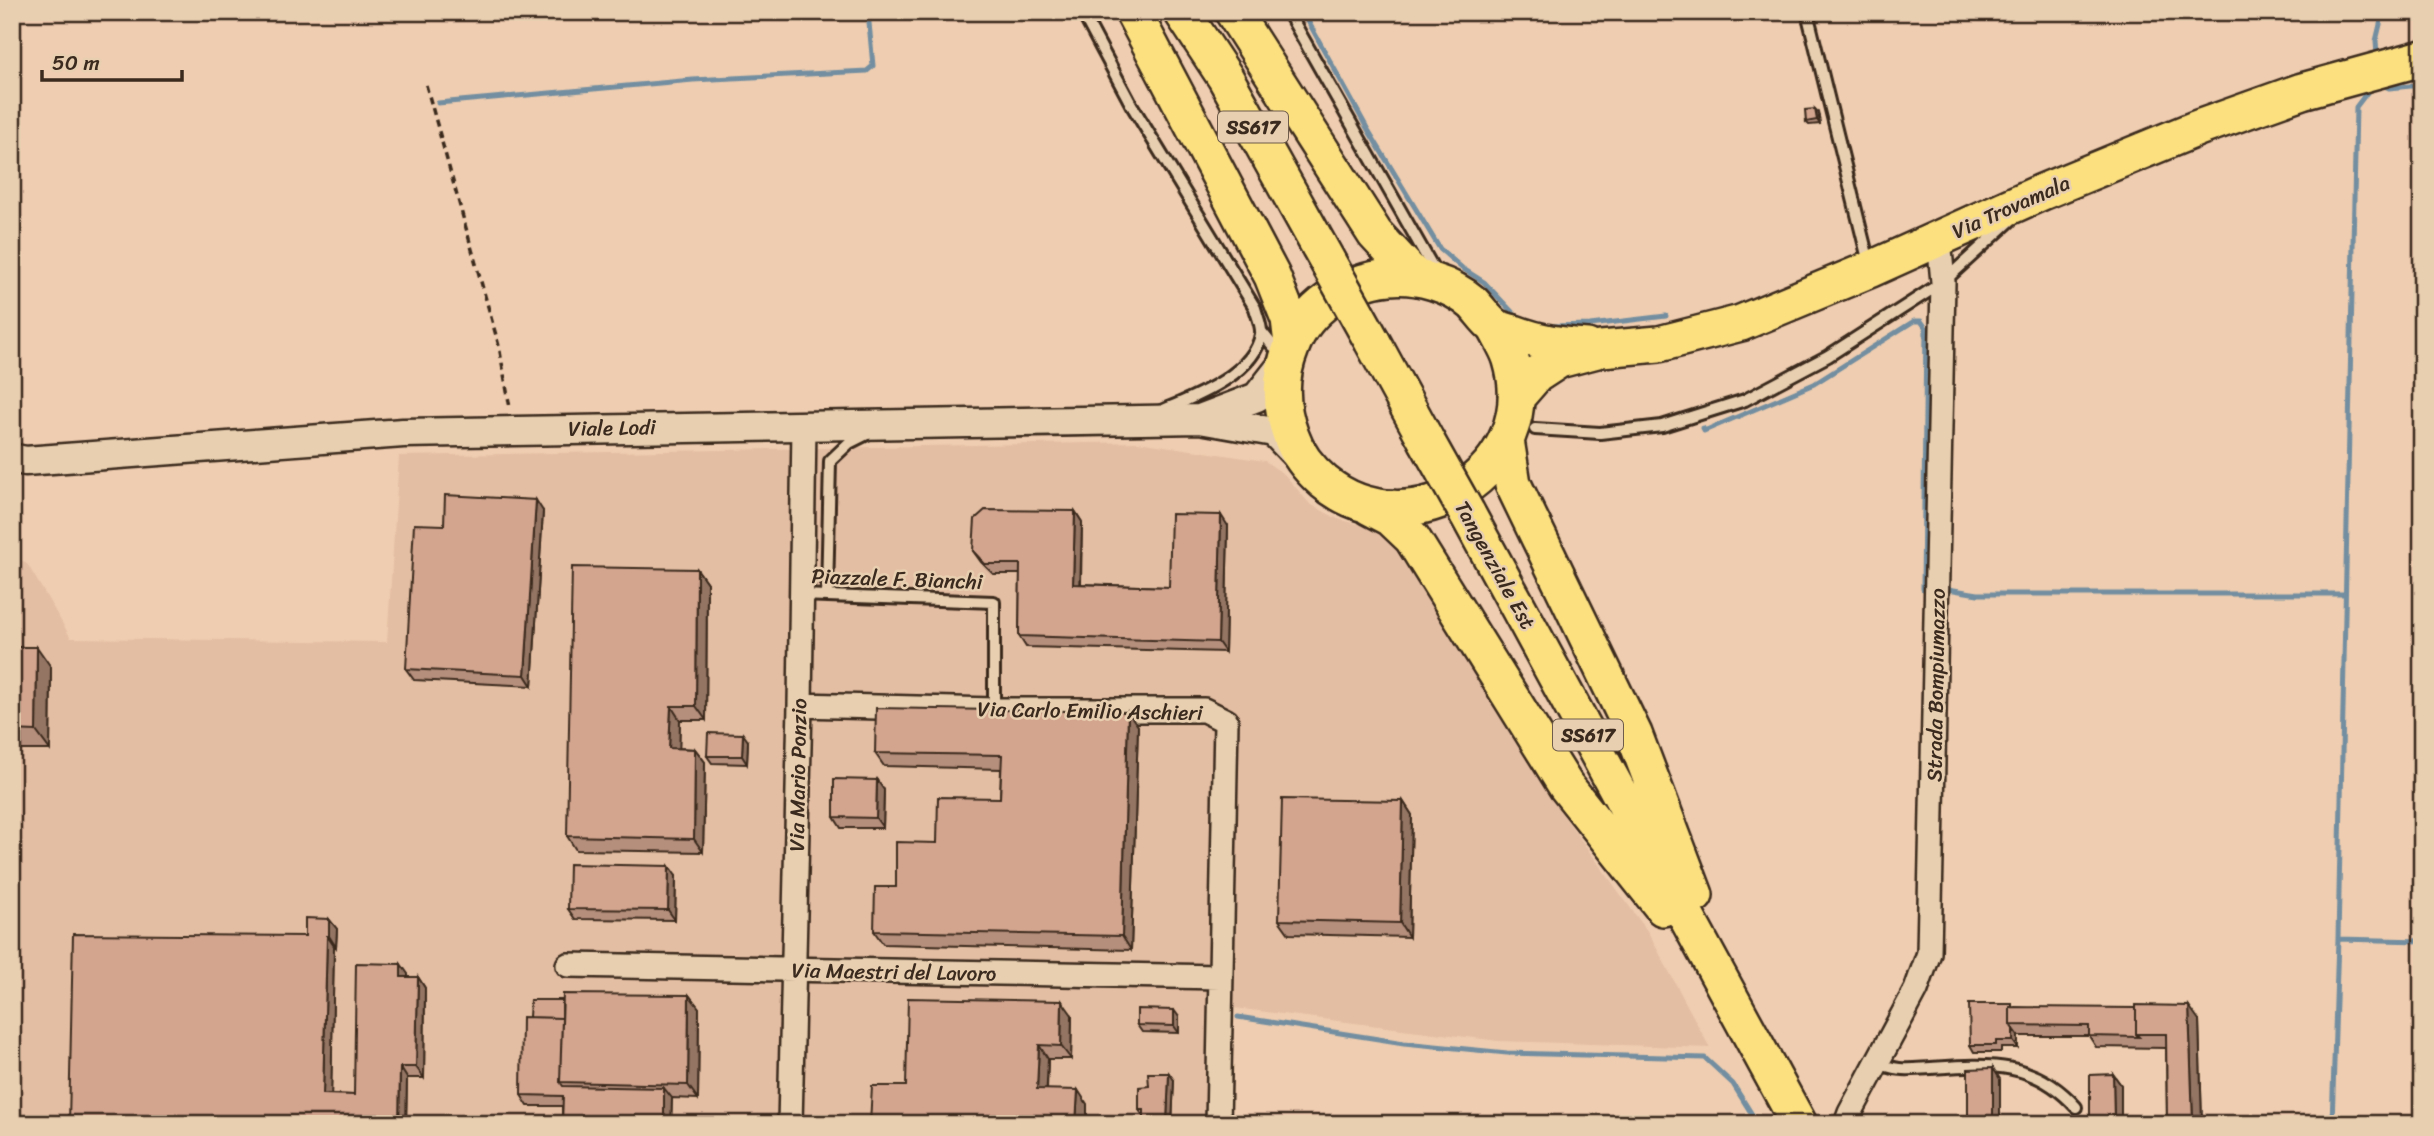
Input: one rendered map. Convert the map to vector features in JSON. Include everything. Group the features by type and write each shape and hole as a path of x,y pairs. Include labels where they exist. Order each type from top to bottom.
{"main road":[{"path":"1133,12 1272,275 1289,319 1282,348 1281,390 1284,419 1295,447 1312,471 1337,492 1391,518 1412,538 1566,786 1660,905 1708,957"},
{"name":"Tangenziale Est","path":"1182,12 1225,77 1372,341 1800,1123"},
{"path":"1233,12 1375,234 1429,281 1472,302 1495,327 1511,360 1516,398 1513,419 1520,434 1513,484 1634,734 1703,916 1708,957"},
{"name":"Via Trovamala","path":"1495,327 1542,344 1601,348 1659,344 1741,323 1871,269 2042,192 2198,128 2302,91 2422,58"},
{"path":"1282,348 1322,305 1342,290 1365,281 1390,276 1429,281"},
{"name":"Via Trovamala","path":"1516,398 1536,374 1559,360 1601,348"},
{"path":"1368,505 1395,509 1423,507 1449,498 1472,484 1520,434"}],"street":[{"name":"Strada Bompiumazzo","path":"1844,1120 1916,990 1929,953 1931,937 1943,282 1939,239"},
{"name":"Viale Lodi","path":"1200,419 1257,397 1282,348"},
{"name":"Viale Lodi","path":"16,462 403,433 1200,419 1273,432 1312,471"},
{"name":"Via Mario Ponzio","path":"790,1124 804,425"},
{"name":"Via Carlo Emilio Aschieri","path":"800,705 994,710 1204,710 1226,721 1218,1124"},
{"name":"Via Maestri del Lavoro","path":"568,965 1221,977"}],"lane":[{"path":"1082,12 1131,104 1282,348 1255,352 1238,371 1169,408 1140,420"},
{"path":"1288,12 1429,281"},
{"path":"1807,12 1871,269"},
{"path":"1520,434 1600,433 1662,426 1745,400 1828,356 1943,282 2042,192"},
{"path":"827,596 830,461 849,443 888,424"},
{"name":"Piazzale F. Bianchi","path":"800,595 994,603 994,710"},
{"path":"1878,1062 1897,1070 1978,1066 2008,1068 2046,1080 2062,1091 2076,1107"}],"path":[{"path":"426,85 499,346 513,430"}],"shaded area":[{"path":"1138,442 1265,461 1285,475 1310,504 1338,519 1381,530 1401,545 1550,797 1648,932 1710,1048 1498,1041 1234,1008 1231,1124 12,1124 12,553 28,565 71,638 387,642 399,456"}],"building":[{"path":"1815,109 1817,120 1806,122 1805,110"},
{"path":"445,495 536,500 525,675 406,669 414,524 444,525"},
{"path":"985,510 1075,511 1073,584 1169,587 1171,514 1221,515 1218,642 1019,636 1020,564 985,564 973,551 975,519"},
{"path":"572,567 697,569 696,706 671,706 669,748 695,749 694,839 567,836"},
{"path":"12,647 37,647 36,731 12,730"},
{"path":"876,708 1128,712 1122,936 874,931 875,887 896,887 896,842 937,843 938,797 1000,798 1002,755 875,753"},
{"path":"708,733 743,734 742,756 707,756"},
{"path":"834,779 877,780 876,818 834,817"},
{"path":"1282,799 1403,801 1400,923 1279,920"},
{"path":"569,864 669,866 668,910 568,909"},
{"path":"305,918 329,919 323,1094 354,1095 356,963 401,964 401,977 418,977 416,1067 400,1067 399,1124 69,1124 73,934 305,936"},
{"path":"563,994 689,995 688,1085 560,1082"},
{"path":"908,998 1062,1001 1061,1046 1039,1045 1037,1089 1078,1090 1076,1124 870,1124 872,1086 906,1086"},
{"path":"530,1000 562,1000 562,1018 529,1017"},
{"path":"1969,1004 2012,1004 2010,1025 2013,1029 2013,1041 1996,1041 1996,1045 1970,1045"},
{"path":"2136,1005 2189,1006 2193,1124 2112,1124 2167,1120 2166,1034 2136,1034"},
{"path":"2010,1007 2136,1008 2136,1034 2139,1037 2089,1036 2089,1026 2010,1025"},
{"path":"1137,1009 1174,1010 1174,1026 1137,1025"},
{"path":"522,1017 562,1018 560,1082 563,1086 664,1088 664,1124 562,1124 563,1096 521,1095"},
{"path":"1993,1068 1993,1124 1968,1124 1968,1069"},
{"path":"1148,1073 1169,1073 1167,1122 1144,1122 1144,1110 1139,1110 1139,1087 1149,1086"},
{"path":"2113,1074 2114,1122 2090,1124 2090,1075"}],"waterway":[{"path":"438,103 693,80 867,71 873,66 868,12"},
{"path":"1303,12 1367,128 1440,249 1484,282 1515,315 1523,318"},
{"path":"2377,56 2376,41 2383,12"},
{"path":"2380,84 2389,88 2422,85"},
{"path":"2332,1124 2356,107 2372,86"},
{"path":"1552,326 1590,325 1666,316"},
{"path":"1703,428 1704,431 1814,384 1914,321 1921,321 1926,328 1923,589"},
{"path":"1948,589 1978,594 2345,594"},
{"path":"2338,939 2422,941"},
{"path":"1238,1017 1404,1043 1507,1053 1705,1058 1733,1084 1758,1124"}]}
